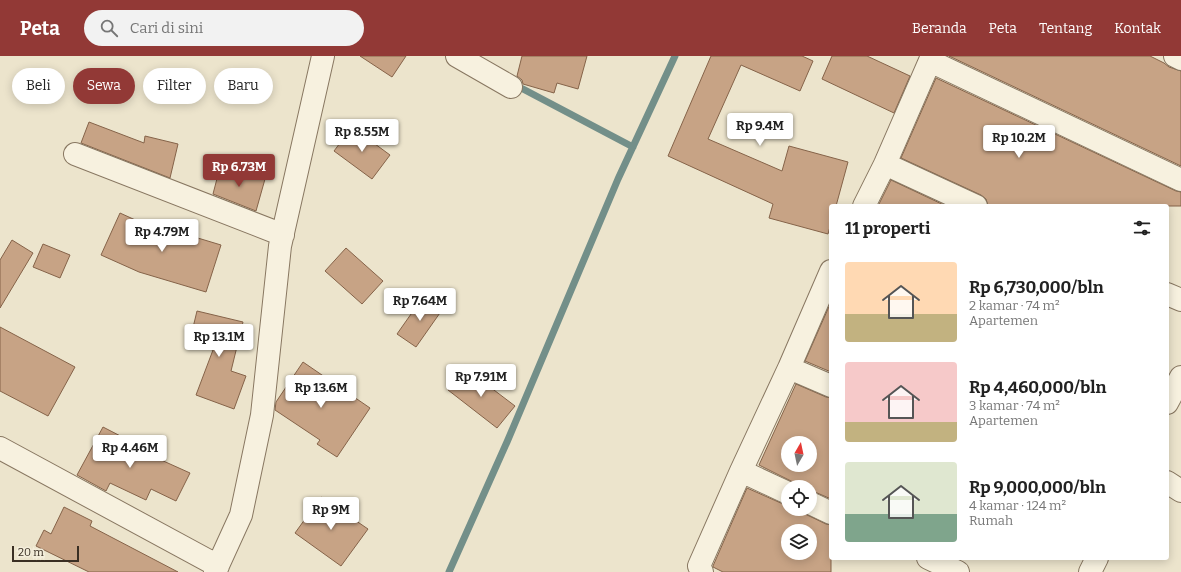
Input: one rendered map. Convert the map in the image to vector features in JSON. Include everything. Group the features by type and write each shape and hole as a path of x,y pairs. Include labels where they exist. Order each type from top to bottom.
{"street":[{"path":"0,448 216,569 241,515 262,415 280,246 323,56"},
{"path":"457,56 511,87"},
{"path":"1175,56 1181,59"},
{"path":"865,204 885,164 931,58 1181,180"},
{"path":"75,154 282,235"},
{"path":"885,164 972,204"},
{"path":"702,572 699,566 789,368 829,276"},
{"path":"1169,295 1181,300"},
{"path":"789,368 829,385"},
{"path":"1169,399 1181,377"},
{"path":"741,471 781,490"},
{"path":"1169,483 1181,491"},
{"path":"817,506 829,512"},
{"path":"932,560 958,572"},
{"path":"1090,572 1096,560"}],"building":[{"path":"360,56 406,56 392,77"},
{"path":"522,56 587,56 578,89 557,83 554,93 523,84 522,80 517,76"},
{"path":"711,56 802,56 813,61 800,91 741,65 708,139 782,171 789,146 848,162 837,204 829,204 828,234 769,218 773,204 668,156"},
{"path":"832,56 867,56 910,76 894,113 822,79"},
{"path":"949,56 1150,56 1169,67 1181,71 1181,166"},
{"path":"936,78 1176,191 1181,192 1181,206 1169,206 1169,204 987,204 986,199 981,195 901,158"},
{"path":"89,122 144,143 145,136 178,144 170,178 81,143"},
{"path":"352,127 390,155 372,179 334,151"},
{"path":"220,167 265,179 256,211 213,194"},
{"path":"891,180 942,204 879,204"},
{"path":"120,213 166,234 168,229 221,245 206,292 139,272 101,255"},
{"path":"12,240 33,253 0,308 0,260"},
{"path":"43,244 70,255 60,278 33,267"},
{"path":"346,248 383,281 362,304 325,271"},
{"path":"423,297 442,310 416,347 397,334"},
{"path":"829,307 829,371 805,361"},
{"path":"197,311 243,322 231,371 246,376 234,409 196,395 213,350 189,344"},
{"path":"0,327 75,367 48,416 0,391"},
{"path":"303,362 370,408 337,457 317,444 320,440 275,410 276,402"},
{"path":"465,368 515,406 497,428 448,390"},
{"path":"796,384 829,398 829,498 817,493 817,480 789,480 759,465"},
{"path":"103,427 132,442 130,446 190,473 176,501 151,489 146,500 110,483 106,491 77,475"},
{"path":"747,488 781,503 781,516 809,516 829,525 829,560 831,560 831,572 723,572 713,566"},
{"path":"321,497 368,529 341,566 295,533"},
{"path":"64,507 92,521 90,526 178,572 89,572 36,546 44,530 51,534"}],"waterway":[{"path":"449,572 507,442 618,179 675,56"},
{"path":"523,89 633,147"}]}
